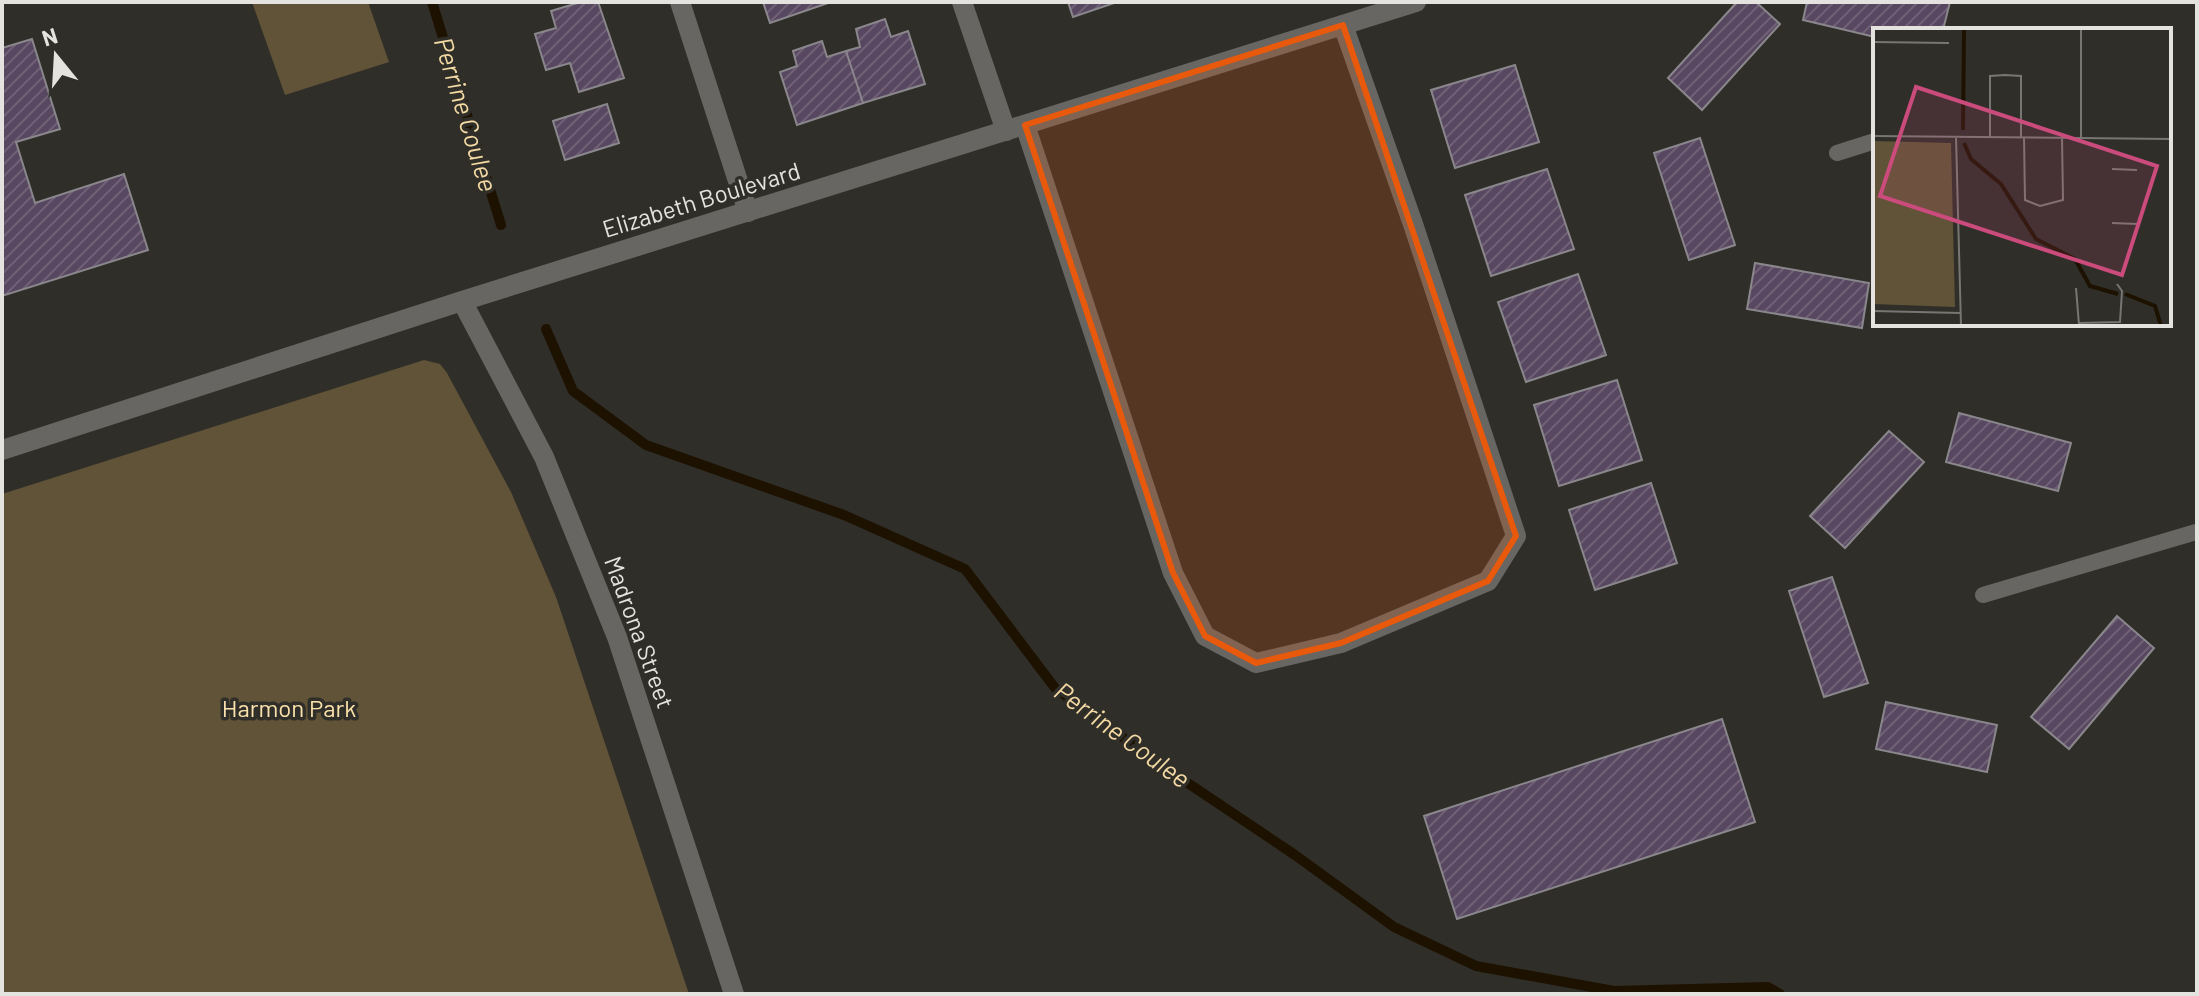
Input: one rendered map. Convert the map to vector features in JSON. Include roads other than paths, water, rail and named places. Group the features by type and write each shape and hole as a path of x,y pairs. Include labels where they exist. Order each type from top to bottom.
{"street":[{"path":"680,2 748,212"},
{"path":"962,2 1015,128 1173,573 1205,636 1256,663 1341,643 1488,581 1516,536 1418,238 1343,25"},
{"name":"Elizabeth Boulevard","path":"2,450 462,301 1416,2"},
{"name":"Madrona Street","path":"462,301 544,457 617,637 734,994"}],"lane":[{"path":"1837,153 1873,142"},
{"path":"1983,595 2196,532"}],"waterway":[{"name":"Perrine Coulee","path":"432,2 501,225"},
{"name":"Perrine Coulee","path":"546,329 573,391 646,445 844,515 965,569 1055,688 1394,927 1476,966 1614,991 1768,987 1780,994"}],"park label":[{"name":"Harmon Park","path":"289,707"}]}
